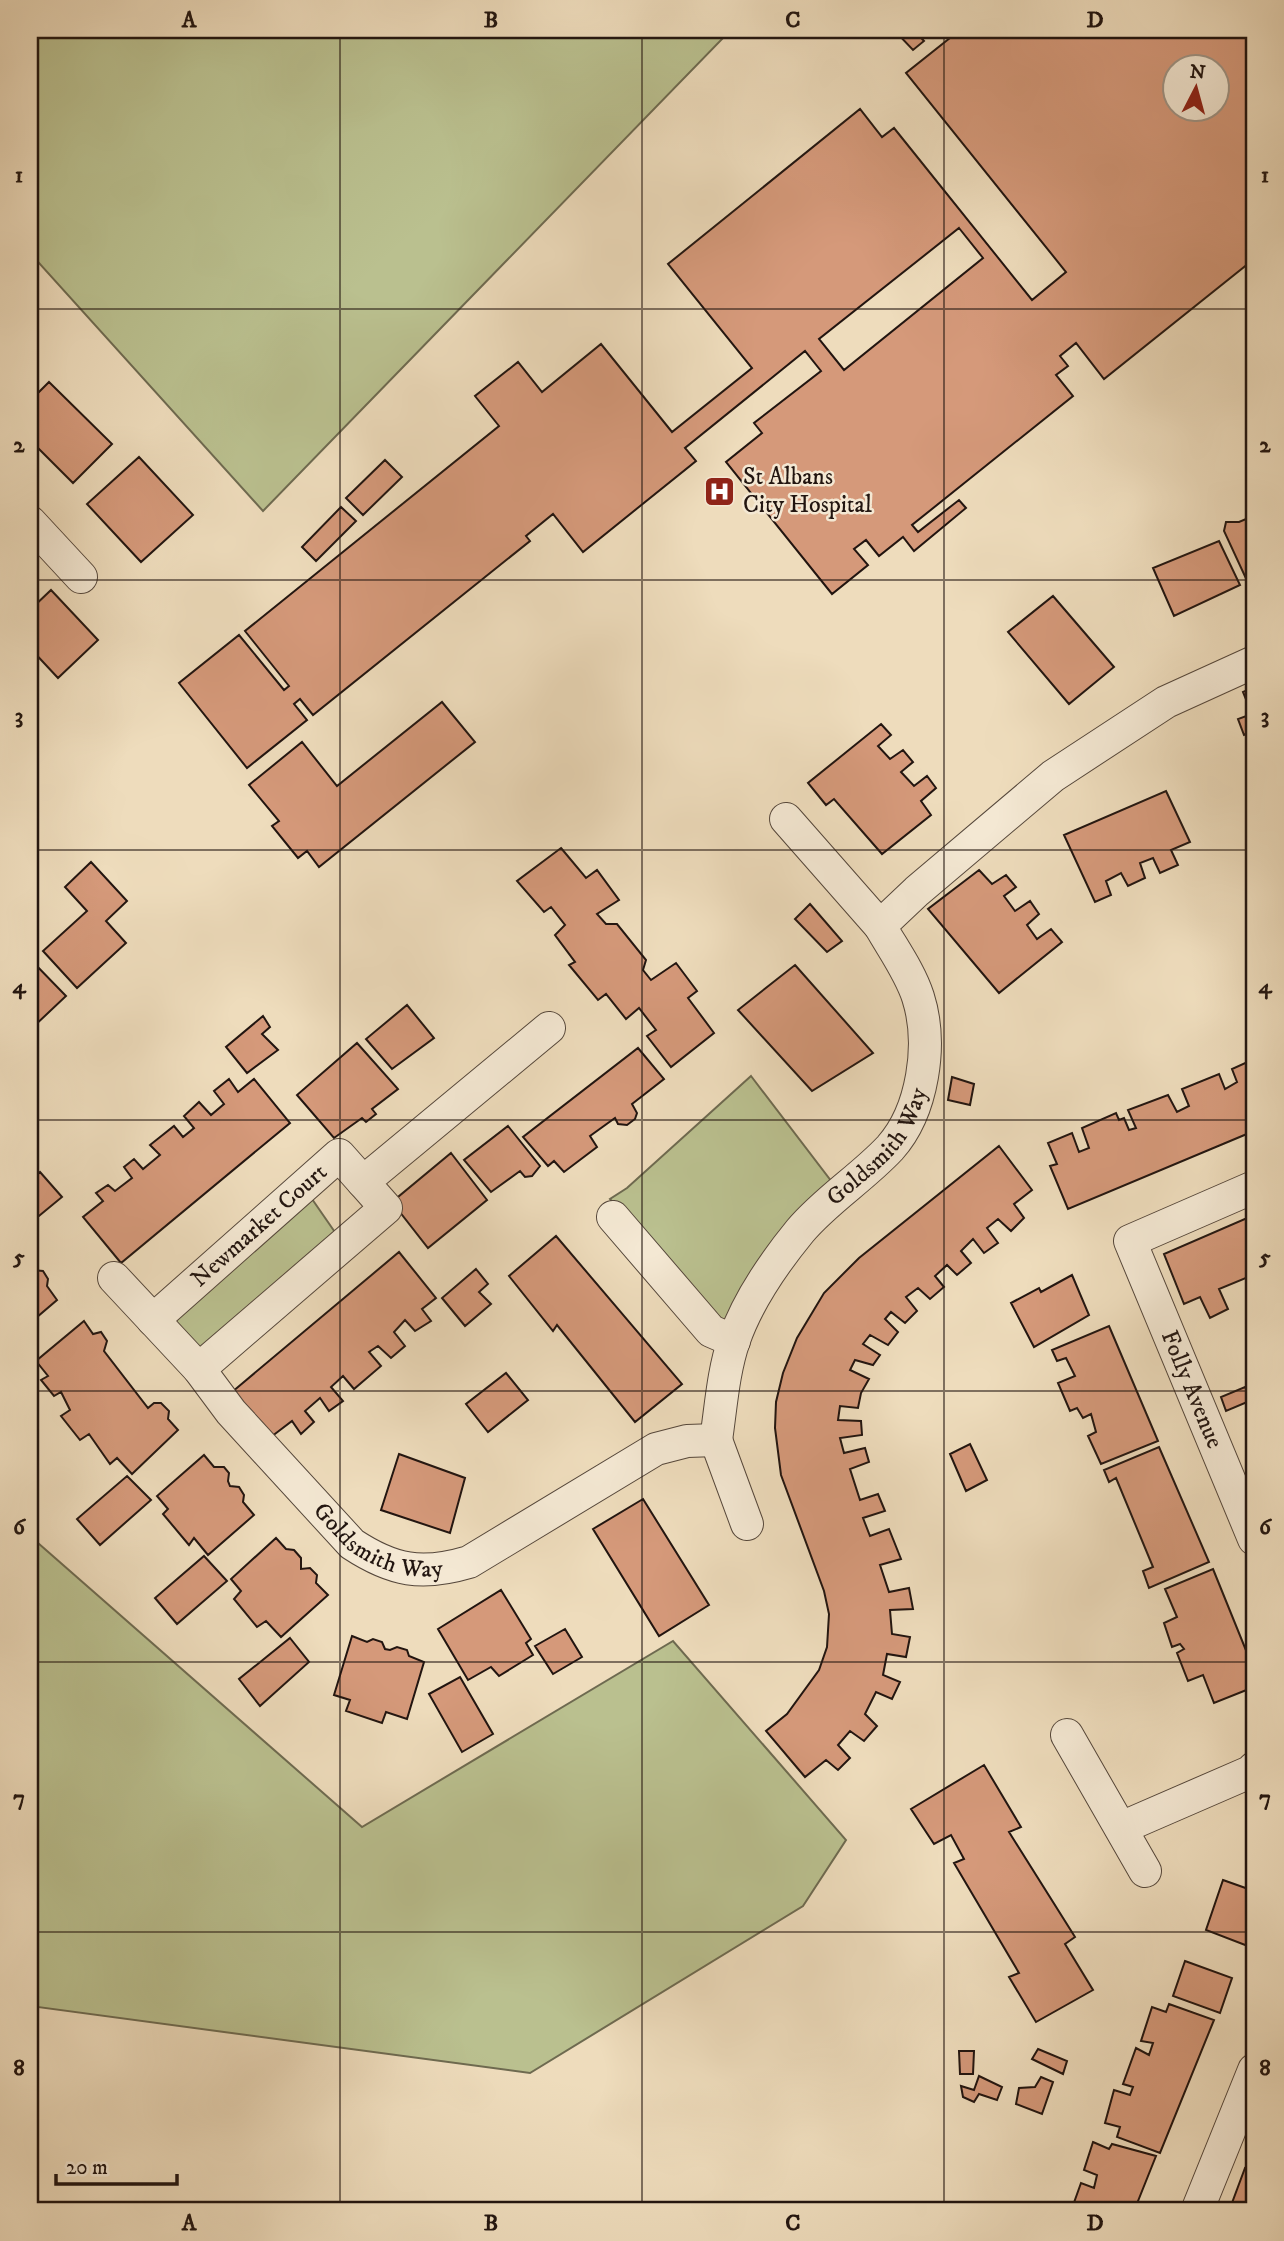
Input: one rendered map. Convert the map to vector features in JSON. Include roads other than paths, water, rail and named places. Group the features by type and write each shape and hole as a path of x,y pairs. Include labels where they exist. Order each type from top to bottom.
{"street":[{"path":"30,522 81,577"},
{"path":"880,926 916,891 1053,776 1166,702 1254,662"},
{"name":"Goldsmith Way","path":"747,1524 716,1440 723,1388 734,1341 753,1297 801,1229 890,1148 907,1126 923,1062 924,1027 918,996 880,926 786,819"},
{"name":"Newmarket Court","path":"363,1182 549,1028"},
{"name":"Newmarket Court","path":"153,1320 339,1155 386,1208 199,1369"},
{"name":"Folly Avenue","path":"1254,1187 1130,1241 1254,1539"},
{"path":"613,1217 711,1331 734,1341"},
{"name":"Goldsmith Way","path":"114,1278 199,1369 232,1412 352,1544 373,1557 396,1566 418,1571 447,1569 470,1562 656,1449 687,1441 716,1440"},
{"path":"1067,1735 1144,1871"},
{"path":"1121,1828 1254,1768"},
{"path":"1197,2211 1254,2070"}],"place":[{"name":"St Albans City Hospital","path":"720,491"}]}
